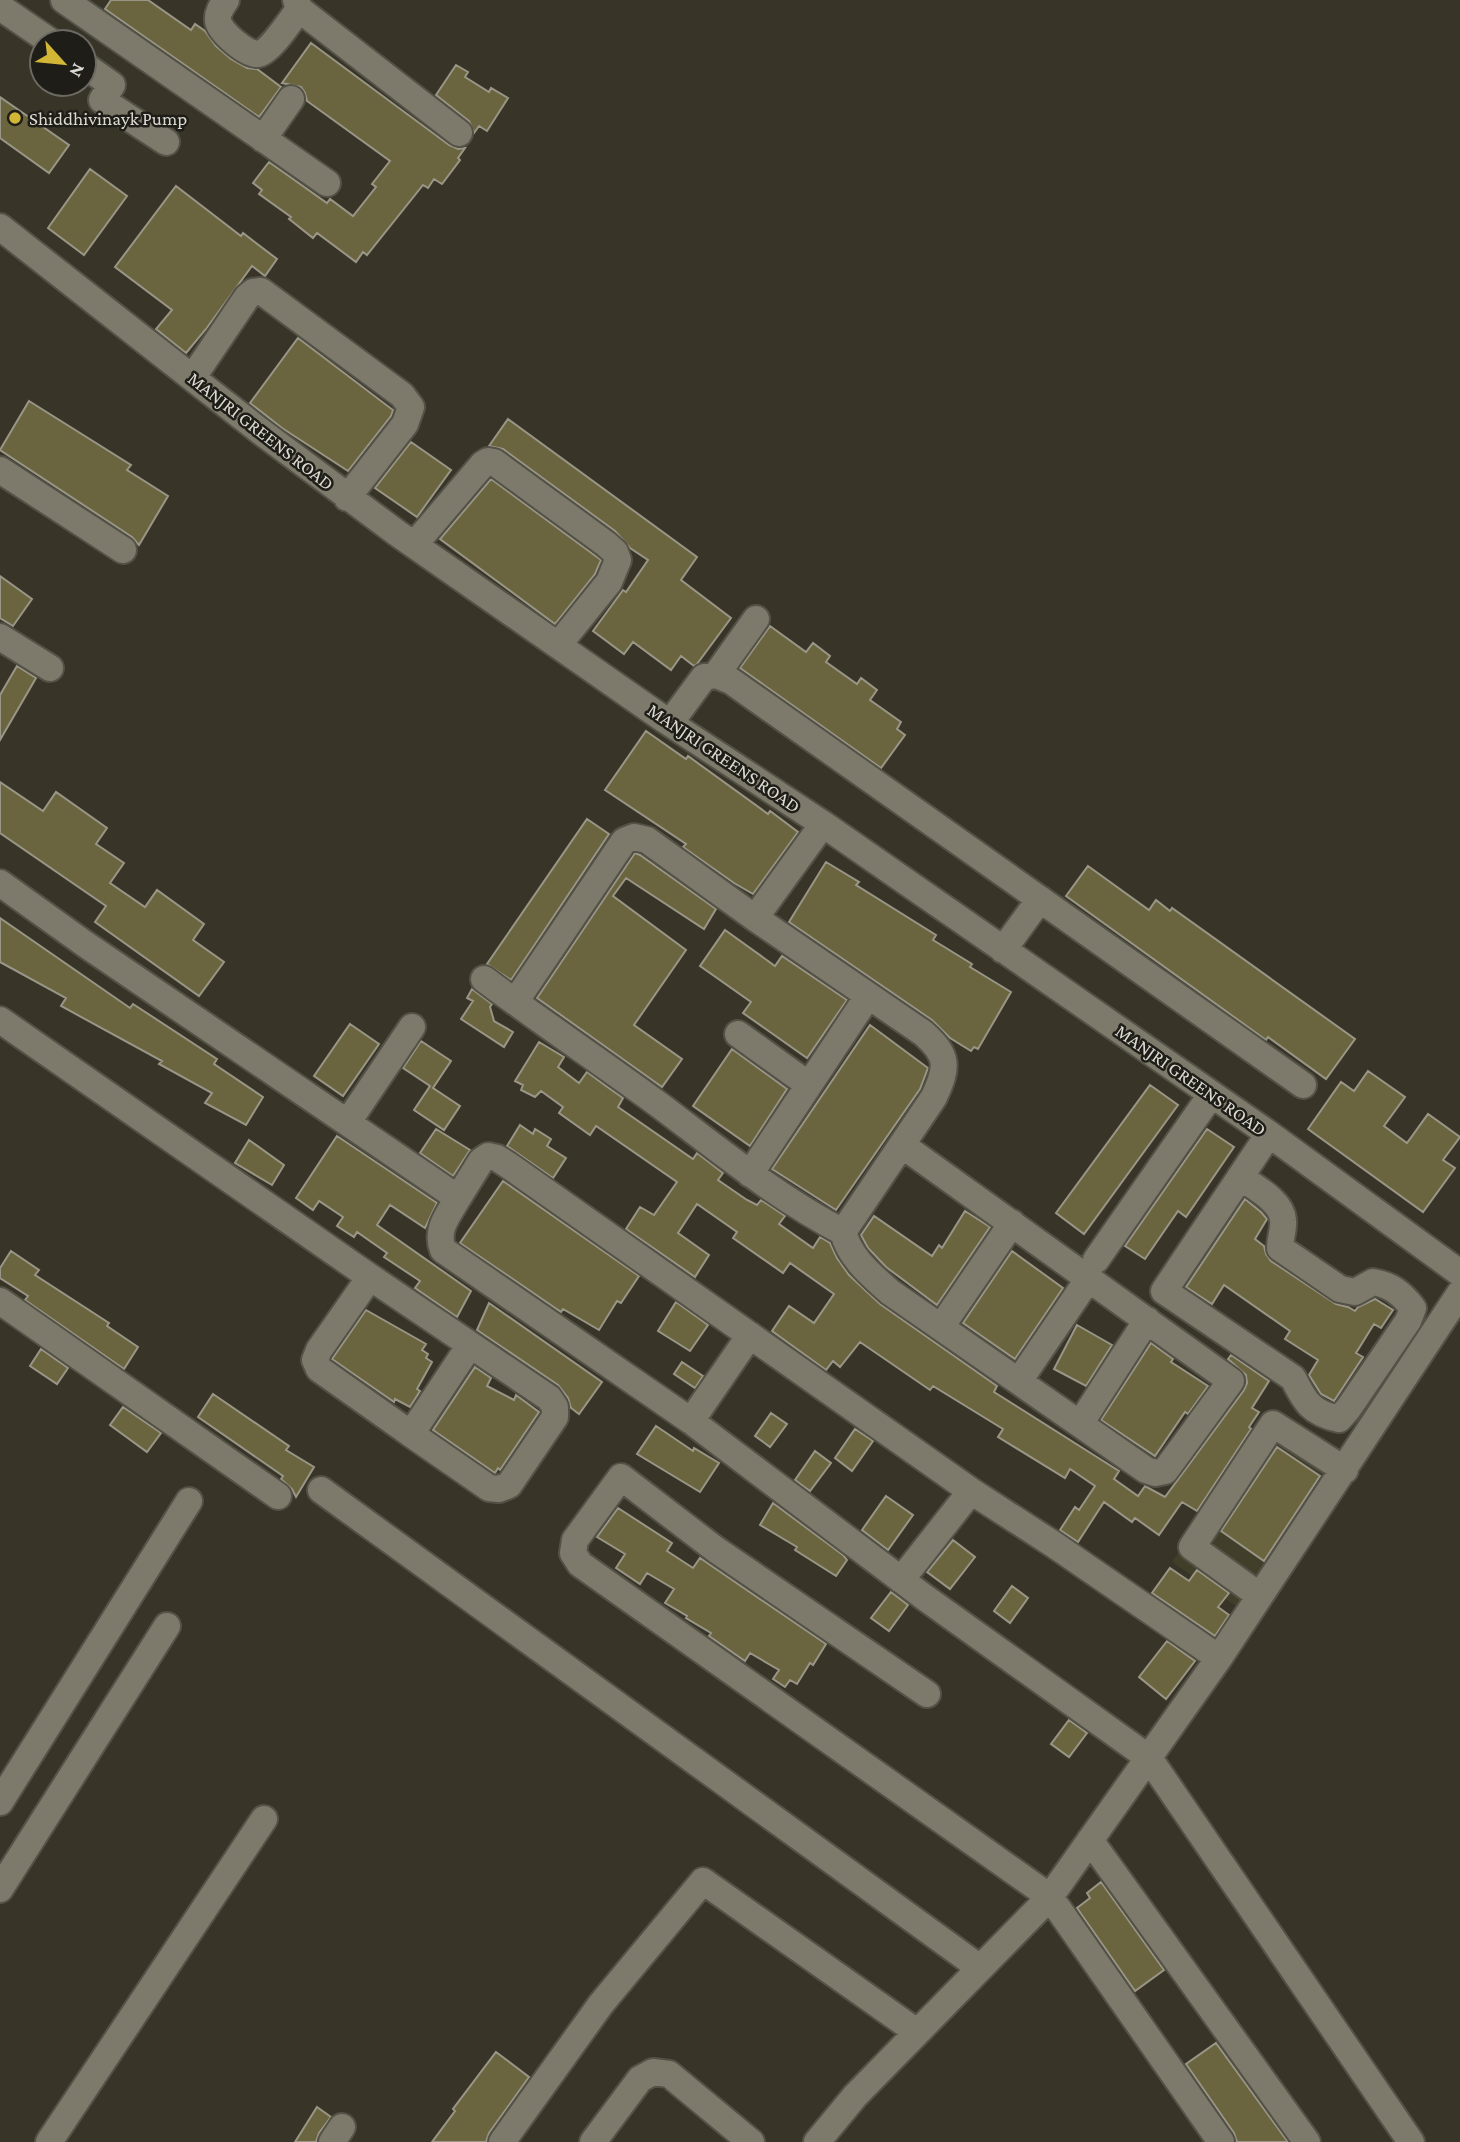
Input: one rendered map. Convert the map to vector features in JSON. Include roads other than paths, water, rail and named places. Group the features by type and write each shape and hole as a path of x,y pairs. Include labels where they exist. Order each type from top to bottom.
{"street":[{"path":"64,0 327,183"},
{"path":"226,0 217,19 220,30 250,53 258,54 267,50 297,5 459,133"},
{"path":"0,7 31,28"},
{"path":"98,75 112,85 102,100 166,142"},
{"path":"263,139 291,99"},
{"name":"MANJRI GREENS ROAD","path":"0,227 348,498 670,723 823,824 1269,1134 1460,1273"},
{"path":"193,377 247,297 253,292 261,291 402,395 411,407 405,424 348,498"},
{"path":"414,545 482,464 494,462 606,544 615,552 618,560 608,582 559,644"},
{"path":"0,470 123,550"},
{"path":"716,675 756,619"},
{"path":"0,637 50,668"},
{"path":"670,723 704,677 716,675 731,681 1303,1085"},
{"path":"755,918 823,824"},
{"path":"515,1002 624,841 634,837 647,840 923,1033 938,1047 945,1062 943,1076 934,1097 842,1232"},
{"path":"0,883 458,1198"},
{"path":"1003,950 1040,899"},
{"path":"484,979 750,1174 814,1217 842,1232 846,1247 890,1292 1146,1470 1155,1473 1165,1471 1231,1381 1147,1320 1092,1269 1012,1223 902,1145"},
{"path":"750,1174 868,996"},
{"path":"0,1020 370,1278 549,1398 555,1406 555,1417 509,1485 499,1489 489,1488 319,1369 315,1360 319,1350 370,1278"},
{"path":"348,1122 412,1027"},
{"path":"738,1034 809,1085"},
{"path":"1019,1381 1211,1095"},
{"path":"1240,1177 1279,1208 1283,1220 1280,1248 1340,1289 1355,1292 1373,1282 1389,1285 1413,1308 1400,1332 1339,1419 1322,1415 1304,1401 1293,1378 1164,1291 1240,1177 1269,1134"},
{"path":"1219,1658 971,1490 685,1287 497,1158 488,1156 481,1161 440,1229 439,1240 443,1250 691,1421 901,1580 1149,1758 1411,2142"},
{"path":"940,1327 1012,1223"},
{"path":"817,2142 855,2096 1050,1897 1219,1658 1460,1293"},
{"path":"0,1301 278,1496"},
{"path":"1080,1424 1147,1320"},
{"path":"691,1421 750,1335"},
{"path":"411,1434 470,1345"},
{"path":"1260,1596 1192,1547 1273,1424 1345,1470"},
{"path":"927,1694 715,1549 621,1477 575,1540 573,1553 580,1564 1050,1897 1221,2142"},
{"path":"320,1490 980,1968"},
{"path":"901,1580 971,1490"},
{"path":"0,1802 189,1501"},
{"path":"0,1889 167,1626"},
{"path":"49,2142 264,1819"},
{"path":"1090,1840 1307,2142"},
{"path":"502,2142 601,2004 703,1881 917,2032"},
{"path":"593,2142 640,2079 653,2072 669,2074 751,2142"}],"place":[{"name":"Shiddhivinayk Pump","path":"15,118"}]}
